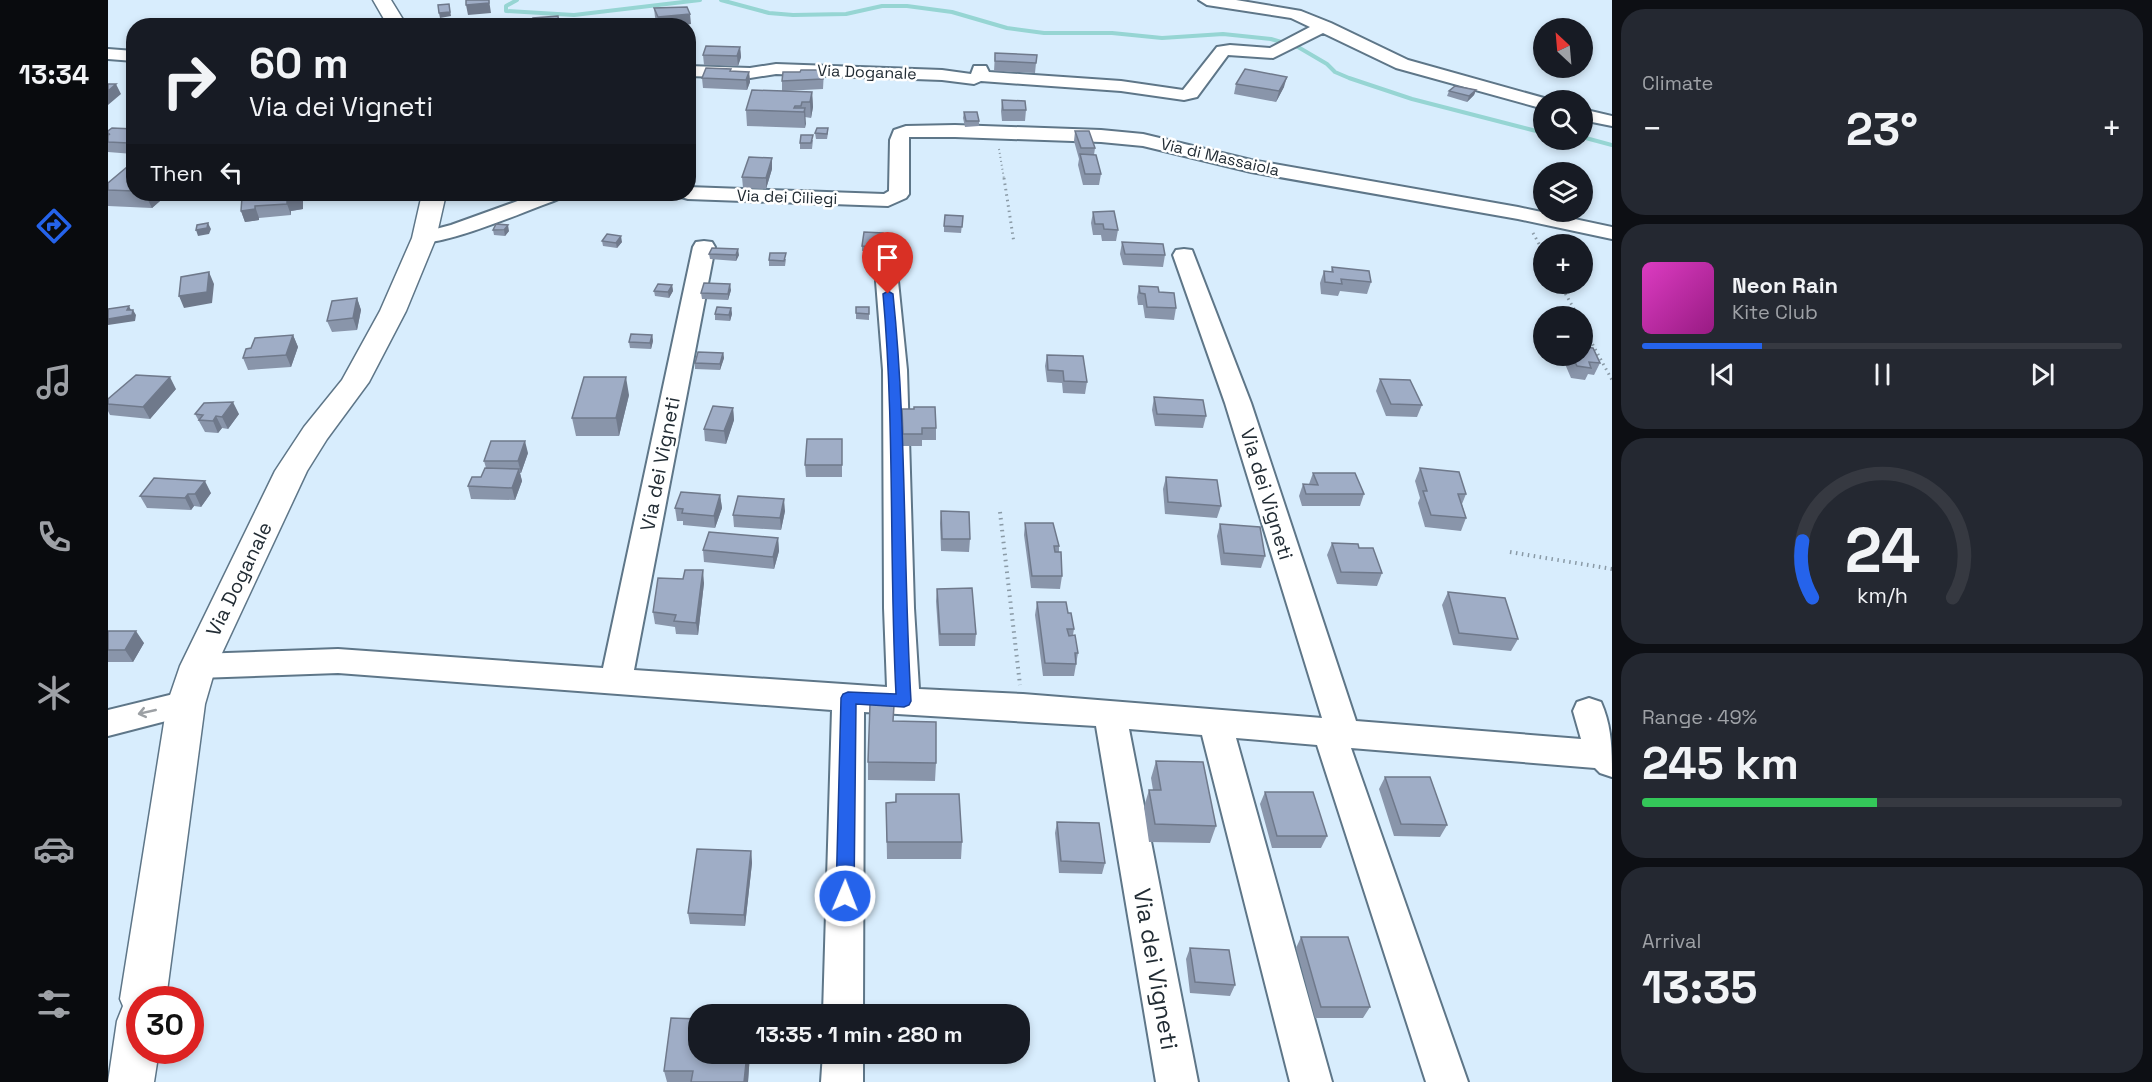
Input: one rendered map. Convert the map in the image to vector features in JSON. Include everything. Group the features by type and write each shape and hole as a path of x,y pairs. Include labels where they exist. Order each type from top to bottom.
{"main road":[{"path":"382,0 393,18"},
{"name":"Via Doganale","path":"145,986 186,704 198,666 291,471 361,372 393,311 424,235 432,201"},
{"path":"130,1082 133,1064"}],"street":[{"path":"1207,0 1281,10 1325,26 1365,48 1402,64 1533,101"},
{"name":"Via Doganale","path":"696,71 750,74 776,69 942,75 977,74 985,77 1049,77 1184,95 1191,93 1223,51 1266,53 1281,50 1325,26"},
{"path":"108,54 126,55"},
{"path":"1593,117 1612,121"},
{"name":"Via di Massaiola","path":"885,201 899,194 899,140 903,133 916,130 1101,136 1143,140 1251,165 1529,215 1612,233"},
{"name":"Via dei Ciliegi","path":"696,193 885,201"},
{"path":"424,235 516,201"},
{"path":"424,235 458,229 535,201"},
{"name":"Via dei Vigneti","path":"616,681 704,247"},
{"name":"Via dei Vigneti","path":"1184,255 1238,403 1337,734 1447,1082"},
{"path":"887,281 895,370 899,608 904,701"},
{"path":"198,666 338,661 848,698 1023,707 1607,759 1589,711"},
{"path":"843,1004 848,698"},
{"path":"108,723 186,704"},
{"name":"Via dei Vigneti","path":"1110,714 1177,1082"},
{"path":"1216,724 1311,1082"},
{"path":"842,1082 843,1064"}],"path":[{"path":"997,132 1014,243"},
{"path":"1593,345 1612,380"},
{"path":"1000,512 1023,707"},
{"path":"1510,552 1612,569"}],"building":[{"path":"466,0 489,0 489,3 466,5"},
{"path":"449,4 450,12 439,13 438,5"},
{"path":"687,7 690,14 658,17 654,8"},
{"path":"558,16 558,18 533,18"},
{"path":"706,46 740,47 737,56 703,55"},
{"path":"995,53 1037,55 1036,63 995,61"},
{"path":"706,68 749,72 746,80 702,78"},
{"path":"1245,69 1287,77 1279,91 1236,84"},
{"path":"801,70 824,70 823,79 782,81 783,72 800,72"},
{"path":"108,84 116,84 108,91"},
{"path":"1455,86 1476,90 1469,96 1449,91"},
{"path":"752,90 812,92 810,102 802,102 801,106 794,108 805,108 804,112 746,110"},
{"path":"1002,100 1025,101 1026,110 1003,110"},
{"path":"964,112 977,112 979,121 966,121"},
{"path":"112,128 126,129 126,143 108,142 110,134 108,131"},
{"path":"817,128 828,128 827,134 815,133"},
{"path":"1075,131 1089,131 1095,148 1081,148"},
{"path":"801,135 813,135 811,143 800,143"},
{"path":"1080,154 1096,155 1101,174 1085,174"},
{"path":"749,157 772,158 766,178 742,177"},
{"path":"126,168 126,191 108,190 108,183"},
{"path":"242,201 287,201 287,204 255,206 255,209 241,211"},
{"path":"1114,211 1118,230 1104,229 1103,224 1095,224 1093,212"},
{"path":"945,215 963,216 962,227 944,226"},
{"path":"208,223 207,228 196,230 197,225"},
{"path":"496,224 508,225 504,230 493,230"},
{"path":"864,232 883,233 881,247 862,246"},
{"path":"607,234 621,236 616,243 602,241"},
{"path":"1122,242 1163,244 1165,255 1125,254"},
{"path":"712,248 738,249 736,255 709,254"},
{"path":"770,253 786,253 784,261 769,260"},
{"path":"1332,267 1369,271 1371,282 1341,279 1342,284 1325,282 1324,271 1333,272"},
{"path":"209,272 207,292 179,296 181,277"},
{"path":"704,283 730,284 728,294 701,293"},
{"path":"658,284 672,285 668,292 654,291"},
{"path":"1139,286 1158,287 1159,292 1174,293 1176,308 1147,307 1145,294 1140,293"},
{"path":"357,298 353,318 327,321 332,301"},
{"path":"129,306 127,310 133,310 132,315 108,319 108,309"},
{"path":"717,307 731,308 729,315 715,314"},
{"path":"856,307 869,307 869,314 856,313"},
{"path":"631,334 652,335 650,343 629,342"},
{"path":"293,335 286,355 243,358 246,349 251,348 255,338"},
{"path":"1593,348 1600,363 1593,362"},
{"path":"698,352 723,353 720,364 695,363"},
{"path":"1047,355 1083,356 1087,382 1064,381 1063,371 1048,370"},
{"path":"136,375 170,377 143,407 108,404 108,399"},
{"path":"584,377 626,377 616,418 572,418"},
{"path":"1380,379 1410,380 1422,405 1391,404"},
{"path":"1154,397 1203,400 1206,416 1157,414"},
{"path":"233,402 222,417 216,416 213,421 199,420 203,415 195,414 204,403"},
{"path":"713,406 733,408 724,431 704,429"},
{"path":"914,407 935,407 936,428 922,428 922,434 903,434 902,409 914,409"},
{"path":"807,439 842,439 842,465 805,465"},
{"path":"491,441 525,441 518,461 484,461"},
{"path":"485,468 519,469 512,488 468,486 472,477 481,477"},
{"path":"1420,468 1459,472 1466,494 1458,494 1466,518 1431,515 1423,491 1427,491"},
{"path":"1313,473 1355,473 1364,494 1306,494 1303,484 1318,485"},
{"path":"1166,477 1217,480 1221,506 1168,502"},
{"path":"154,478 205,481 195,494 188,494 185,498 140,496"},
{"path":"681,492 720,495 714,516 682,513 683,509 675,508"},
{"path":"738,496 784,499 780,518 733,515"},
{"path":"941,511 969,512 970,539 942,539"},
{"path":"1025,523 1053,523 1059,546 1054,546 1055,552 1061,552 1062,576 1032,576"},
{"path":"1220,524 1260,527 1265,556 1224,553"},
{"path":"709,532 778,538 773,557 703,550"},
{"path":"1332,543 1358,544 1359,548 1373,548 1382,573 1341,572"},
{"path":"685,570 703,570 696,623 674,621 676,615 653,612 658,578 683,579"},
{"path":"972,588 976,634 940,634 937,589"},
{"path":"1448,592 1505,598 1518,639 1459,633"},
{"path":"1037,602 1066,602 1074,629 1067,629 1069,636 1075,635 1078,653 1075,653 1076,664 1045,663"},
{"path":"108,631 136,631 125,650 108,650"},
{"path":"870,704 894,705 893,721 936,722 936,763 868,762"},
{"path":"1156,761 1203,762 1216,826 1155,824 1149,790 1161,790"},
{"path":"1385,777 1430,777 1447,825 1401,824"},
{"path":"1265,792 1313,792 1327,836 1277,836"},
{"path":"896,794 959,794 962,842 887,842 886,803 896,802"},
{"path":"1057,822 1099,823 1105,863 1061,861"},
{"path":"697,849 751,851 744,915 688,913"},
{"path":"1301,937 1348,937 1370,1007 1321,1007"},
{"path":"1190,948 1229,950 1235,985 1195,982"},
{"path":"671,1018 688,1019 688,1064 746,1064 744,1082 691,1082 693,1071 664,1071"}],"waterway":[{"path":"517,0 506,6 506,11 574,15 700,0"},
{"path":"721,0 769,13 793,15 846,14 882,6 907,6 952,12 1007,28 1044,33 1112,33 1162,38 1223,34 1271,39 1298,47 1327,64 1335,72 1349,78 1412,99 1533,130"},
{"path":"1593,140 1612,145"}],"route":[{"path":"845,896 848,698 904,701 899,608 895,370 888,294"}]}
